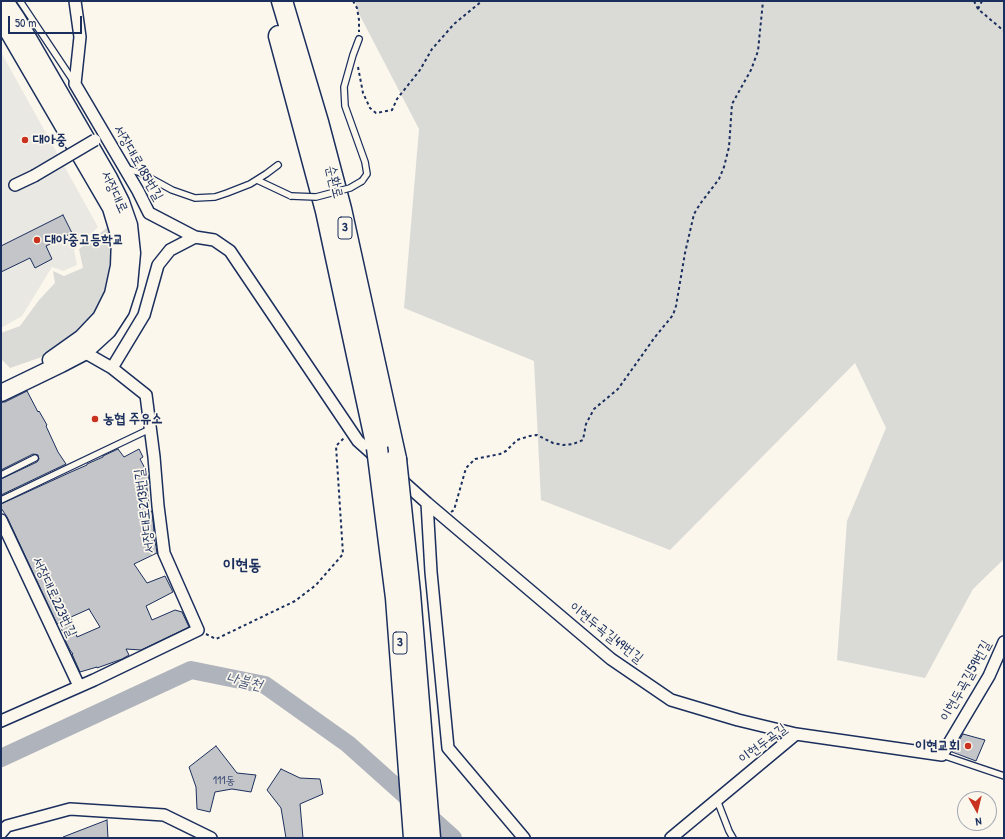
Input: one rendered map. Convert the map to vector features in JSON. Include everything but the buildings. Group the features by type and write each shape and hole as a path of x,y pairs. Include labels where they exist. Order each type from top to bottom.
{"highway":[{"name":"순환로","path":"269,1 326,211 377,448 396,598 414,838"},
{"name":"순환로","path":"282,1 318,122 341,210 396,459 410,593 430,838"}],"street":[{"name":"서장대로","path":"1,393 84,352 108,330 121,310 129,285 132,253 129,225 121,202 109,178 17,19 5,1"},
{"path":"11,1 17,19"},
{"path":"75,84 80,37 76,1"},
{"name":"서장대로","path":"1,19 111,208 120,238 119,266 113,294 101,318 82,338 27,381"},
{"name":"서장대로185번길","path":"75,84 100,137 124,167 149,213 195,236 214,240 230,251 351,430"},
{"path":"16,185 100,137"},
{"path":"112,368 144,314 158,265 170,250 195,236"},
{"name":"서장대로213번길","path":"84,352 112,368 146,395 164,553 198,630"},
{"name":"이현두곡길49번길","path":"351,430 358,441 426,503 611,659 671,700 738,720 796,734"},
{"path":"426,503 448,748 524,838"},
{"name":"서장대로223번길","path":"1,520 79,686"},
{"path":"1,721 198,630"},
{"name":"이현두곡길59번길","path":"942,755 989,676 1004,642"},
{"name":"이현두곡길","path":"671,838 796,734 942,755"},
{"path":"1,833 7,826 70,809 164,815 211,838"}],"lane":[{"name":"서장대로185번길","path":"20,1 75,84"},
{"path":"257,180 291,196 316,197 350,188 362,180 367,174 366,162 345,106 344,87 359,39"},
{"path":"124,167 141,173 172,190 195,198 215,197 227,194 250,184 278,165"},
{"path":"1,500 150,429"},
{"path":"1,475 35,458"},
{"path":"942,755 1004,776"},
{"path":"717,800 733,838"}],"path":[{"path":"353,1 357,8 359,20 359,39"},
{"path":"356,48 358,70 363,93 370,108 376,113 392,110 397,99 420,70 432,49 454,24 482,1"},
{"path":"444,518 454,510 466,468 474,459 500,454 506,451 517,440 530,436 537,435 553,443 563,445 573,444 583,440 586,424 594,409 618,389 655,337 673,315 694,214 719,179 724,167 729,147 732,104 751,70 758,51 763,1"},
{"path":"974,1 978,8 1004,31"},
{"path":"978,8 982,1"},
{"path":"198,630 216,639 296,602 316,585 343,554 336,446 351,430"}],"shaded area":[{"path":"356,1 1004,1 1004,559 973,589 925,678 837,660 847,521 886,428 855,363 670,550 541,500 534,361 404,308 419,129 356,8"},
{"name":"대아중","path":"1,52 98,227 74,250 77,265 63,271 52,267 22,316 1,328"},
{"path":"108,227 113,251 114,272 105,296 92,316 62,350 10,368 1,359 1,333 20,326 39,300 55,283 53,271 64,276 83,268 79,249"}],"waterway":[{"name":"나불천","path":"1,758 191,670 265,685 348,744 453,838"}],"place":[{"name":"대아중","path":"25,140"},
{"name":"대아중고등학교","path":"37,240"},
{"name":"농협 주유소","path":"95,419"},
{"name":"이현교회","path":"968,746"}],"district":[{"name":"이현동","path":"242,566"}]}
